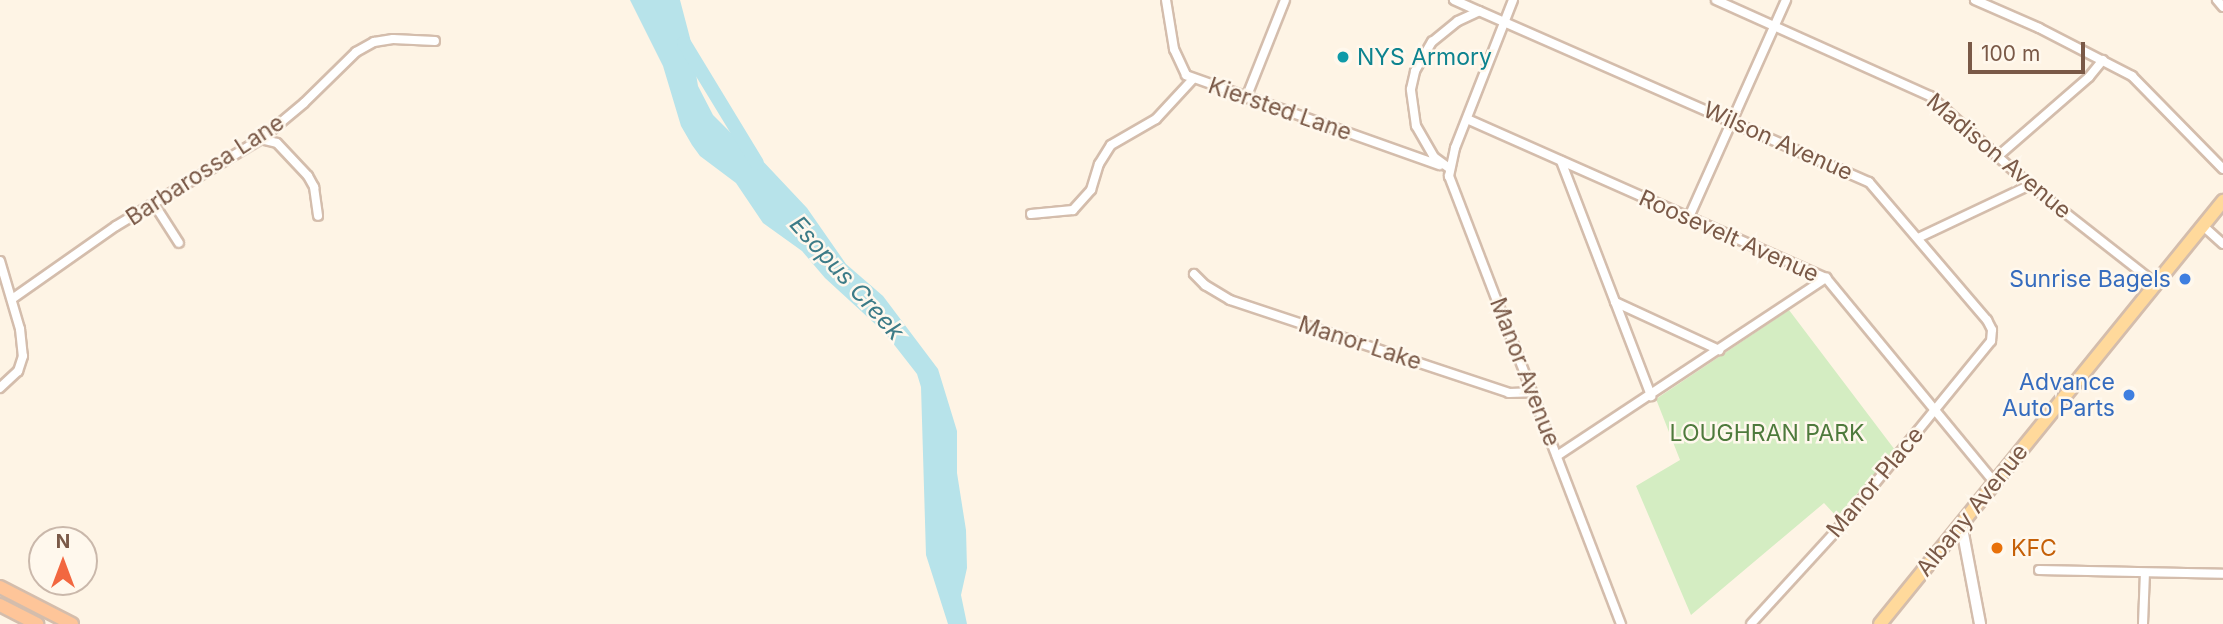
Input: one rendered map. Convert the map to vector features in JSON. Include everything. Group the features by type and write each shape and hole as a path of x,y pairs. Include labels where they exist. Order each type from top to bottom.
{"highway":[{"path":"0,587 72,624"},
{"path":"0,605 37,624"}],"main road":[{"name":"Albany Avenue","path":"1880,624 2223,201"}],"street":[{"name":"Kiersted Lane","path":"1166,0 1178,61 1186,75 1192,79 1449,168"},
{"path":"1246,98 1285,0"},
{"name":"Wilson Avenue","path":"1454,0 1869,182 1987,320 1993,335"},
{"path":"1479,10 1458,20 1432,42 1415,71 1412,89 1416,126 1434,157 1449,168 1513,0"},
{"name":"Madison Avenue","path":"1716,0 1930,96 2030,185 2155,283"},
{"path":"1689,217 1786,0"},
{"path":"1975,0 2132,76 2223,169"},
{"path":"2217,0 2223,6"},
{"name":"Barbarossa Lane","path":"12,299 154,204 261,139 304,103 356,52 374,42 393,39 435,41"},
{"path":"1997,157 2089,77 2103,60"},
{"path":"1031,214 1063,214 1083,202 1091,190 1099,163 1111,145 1156,119 1192,79"},
{"name":"Roosevelt Avenue","path":"1467,119 1826,278 1995,483"},
{"path":"261,139 277,143 308,176 314,187 318,216"},
{"path":"1561,160 1651,396"},
{"name":"Manor Avenue","path":"1449,168 1621,624"},
{"path":"1917,238 2030,185"},
{"path":"154,204 179,243"},
{"path":"2202,225 2223,244"},
{"path":"0,261 22,339 22,364 13,377 0,388"},
{"name":"Manor Lake","path":"1194,274 1205,285 1230,300 1509,393 1532,392"},
{"path":"1558,456 1826,278"},
{"path":"1615,302 1719,350"},
{"name":"Manor Place","path":"1751,624 1842,524 1991,341 1993,335"},
{"path":"1961,523 1980,624"},
{"path":"2039,570 2223,574"},
{"path":"2143,624 2145,573"}],"green space":[{"name":"LOUGHRAN PARK","path":"1789,310 1895,450 1837,517 1824,503 1691,615 1636,486 1680,460 1656,399"}],"water":[{"path":"630,0 680,0 698,86 713,115 759,157 807,208 846,264 883,296 938,369 957,431 957,473 966,530 967,568 961,595 967,624 948,624 926,555 921,387 917,374 885,333 825,278 802,251 763,223 736,183 700,156 681,126 663,66"}],"waterway":[{"name":"Esopus Creek","path":"684,43 757,163"}],"place":[{"name":"NYS Armory","path":"1343,57"},
{"name":"Sunrise Bagels","path":"2185,279"},
{"name":"Advance Auto Parts","path":"2129,395"},
{"name":"KFC","path":"1997,548"}]}
